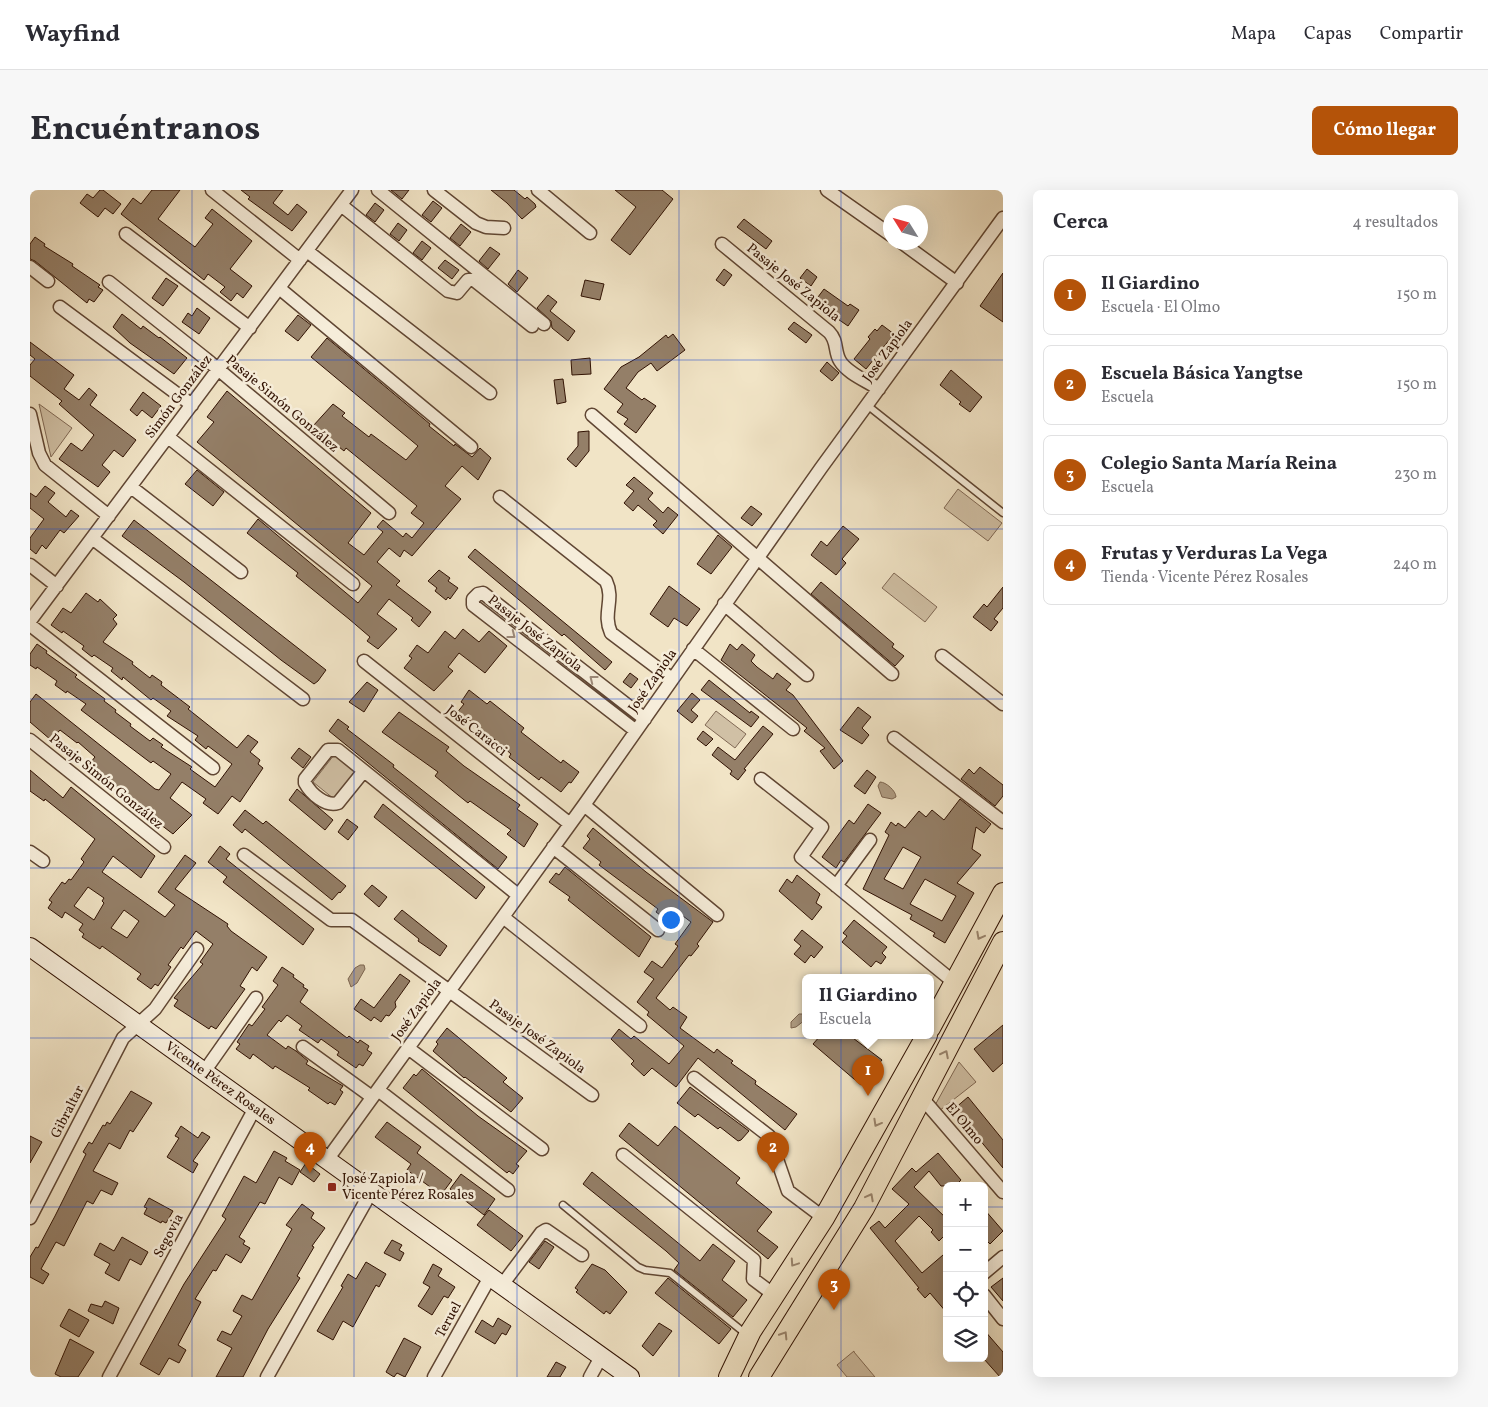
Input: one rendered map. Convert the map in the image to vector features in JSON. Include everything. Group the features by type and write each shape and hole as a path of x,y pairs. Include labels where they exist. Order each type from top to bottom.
{"main road":[{"path":"934,1021 1003,893"},
{"path":"759,1377 784,1333 854,1224 1003,942"},
{"path":"729,1377 748,1336 773,1294 824,1218 925,1039"},
{"path":"910,1066 912,1080 922,1098"}],"street":[{"path":"212,190 490,394"},
{"name":"Simón González","path":"30,621 352,190"},
{"path":"341,205 448,291 457,293 468,280 474,280 538,325 378,190"},
{"path":"434,190 476,223 486,227 504,228"},
{"path":"538,190 590,233"},
{"path":"827,190 883,230"},
{"name":"José Zapiola","path":"327,1160 554,847 724,604 1003,218"},
{"path":"126,234 250,328"},
{"name":"Pasaje José Zapiola","path":"722,244 830,332 836,338 839,360 846,368 878,389"},
{"path":"912,250 957,283"},
{"path":"30,268 48,281"},
{"name":"Pasaje Simón González","path":"109,282 218,370 388,513"},
{"path":"279,288 471,447"},
{"path":"60,307 192,405"},
{"path":"30,414 39,453 45,465 109,516"},
{"path":"592,414 892,674"},
{"path":"168,437 354,584"},
{"path":"131,487 241,572"},
{"path":"500,497 606,581 610,590 606,622 611,632 672,679"},
{"path":"92,538 302,699"},
{"path":"30,565 56,586"},
{"name":"Pasaje José Zapiola","path":"636,731 473,605 473,600 478,594 483,593 645,719"},
{"path":"724,604 806,675"},
{"path":"30,625 213,768"},
{"path":"693,649 793,729"},
{"path":"942,656 1003,704"},
{"name":"José Caracci","path":"364,661 570,824"},
{"path":"894,738 1003,822"},
{"name":"Pasaje Simón González","path":"30,740 164,848"},
{"path":"363,772 338,803 332,805 327,804 305,783 305,779 328,750 332,748 338,750 518,896"},
{"path":"761,778 822,827 801,857 955,982"},
{"path":"584,805 717,915"},
{"path":"836,886 870,840"},
{"path":"554,847 658,930"},
{"path":"30,852 43,862"},
{"name":"Pasaje José Zapiola","path":"244,855 331,920 352,920 592,1096"},
{"path":"503,917 640,1026"},
{"name":"Vicente Pérez Rosales","path":"30,947 630,1377"},
{"name":"Gibraltar","path":"30,1218 123,1038 155,1009 197,949"},
{"path":"204,1072 256,998"},
{"path":"303,1047 375,1094 508,1190"},
{"path":"408,1048 542,1149"},
{"path":"694,1078 769,1136 788,1190 824,1218"},
{"name":"El Olmo","path":"922,1098 1003,1192"},
{"name":"Segovia","path":"109,1377 255,1108"},
{"path":"623,1155 754,1260 753,1279 773,1294"},
{"path":"267,1377 371,1192"},
{"name":"Teruel","path":"434,1377 496,1281 541,1233 546,1230 582,1254"},
{"path":"985,1272 1003,1257"},
{"path":"988,1300 1003,1319"},
{"path":"590,1377 602,1357"}],"lane":[{"path":"867,405 1003,513"},
{"path":"563,1205 638,1267 645,1270 670,1273 748,1336"}],"shaded area":[{"path":"39,404 72,428 51,457"},
{"path":"958,489 1002,523 988,541 944,508"},
{"path":"894,573 937,607 925,622 882,588"},
{"path":"716,711 746,734 735,748 705,725"},
{"path":"334,755 355,771 334,799 313,782"},
{"path":"880,782 890,787 896,797 892,799 882,797 878,786"},
{"path":"364,965 365,969 357,983 351,987 348,979 355,968"},
{"path":"799,1014 802,1014 802,1022 796,1027 791,1028 791,1022"},
{"path":"959,1062 976,1082 939,1111 934,1107"},
{"path":"854,1351 875,1377 847,1377 837,1365"}],"building":[{"path":"100,190 103,190 121,204 113,214 105,208 98,217 80,203 87,194 93,198"},
{"path":"152,190 180,190 158,219 195,247 213,224 205,218 212,209 252,241 230,269 252,286 243,298 237,293 231,301 220,292 225,287 208,274 204,280 121,214 133,198 141,204"},
{"path":"241,190 283,190 273,203 288,215 297,204 307,212 292,231 248,199 250,197"},
{"path":"391,190 409,190 402,199"},
{"path":"491,190 514,190 525,199 527,197 536,207 522,219"},
{"path":"615,190 662,190 673,199 630,255 611,240 636,207"},
{"path":"433,201 442,208 431,222 422,215"},
{"path":"375,203 384,210 375,222 366,215"},
{"path":"744,219 772,241 766,249 737,227"},
{"path":"398,223 407,230 399,241 390,234"},
{"path":"461,224 471,232 460,246 450,238"},
{"path":"35,237 45,244 44,246 73,264 72,266 100,285 98,287 103,290 94,302 89,299 87,303 30,259 30,244"},
{"path":"422,241 431,248 422,260 413,253"},
{"path":"490,247 500,254 488,269 479,261"},
{"path":"445,260 459,270 452,279 438,268"},
{"path":"724,269 732,275 724,286 716,280"},
{"path":"807,269 817,277 811,286 800,278"},
{"path":"518,270 528,278 517,292 508,284"},
{"path":"1003,273 1003,322 980,306"},
{"path":"166,278 178,286 163,306 152,298"},
{"path":"585,280 604,284 600,300 581,296"},
{"path":"824,289 848,306 850,304 859,310 848,326 832,315 836,311 818,297"},
{"path":"548,295 557,302 550,311 575,331 568,341 552,328 551,321 537,308"},
{"path":"197,308 210,318 199,334 182,322 188,313 192,316"},
{"path":"122,314 141,329 143,326 160,337 187,358 174,374 130,343 113,327"},
{"path":"298,315 311,325 298,341 285,331"},
{"path":"794,322 812,335 806,343 788,329"},
{"path":"882,325 894,334 866,369 854,359 870,339 868,337 875,329 877,331"},
{"path":"673,334 685,350 657,371 651,363 638,372 626,388 642,400 644,398 656,406 636,433 624,424 628,419 617,412 623,404 604,389 621,367 639,357 666,335 668,338"},
{"path":"327,338 454,446 455,444 472,457 480,448 491,458 478,480 462,466 445,486 461,499 412,556 404,550 400,557 389,548 377,562 400,581 396,585 431,612 419,627 411,620 413,618 389,599 377,614 397,629 378,649 367,641 370,637 296,576 298,573 247,533 258,519 358,603 372,586 197,442 214,422 207,417 227,391 371,513 348,543 364,555 383,532 377,527 383,520 403,537 406,533 412,538 424,523 411,513 417,506 346,448 344,451 313,426 333,404 345,413 342,416 369,437 371,434 406,460 418,446 311,357"},
{"path":"30,342 74,375 64,389 79,400 89,388 97,395 90,405 136,440 123,457 114,450 102,465 110,472 98,487 59,459 71,443 82,451 94,435 59,404 62,401 30,376 30,365 35,359 30,355"},
{"path":"590,358 591,374 572,375 571,360"},
{"path":"827,362 839,373 832,381 820,371"},
{"path":"951,370 982,397 970,412 940,385"},
{"path":"563,379 566,402 557,404 554,380"},
{"path":"143,392 161,406 152,418 142,410 137,416 130,410"},
{"path":"589,431 589,451 576,467 567,459 578,446 578,432"},
{"path":"197,470 224,492 213,506 185,484"},
{"path":"634,477 653,493 648,499 663,513 668,507 678,515 663,534 653,525 657,521 638,505 633,511 624,503 634,491 626,485"},
{"path":"45,486 55,493 48,502 66,517 71,510 79,516 64,533 60,530 46,549 42,545 36,554 30,549 30,538 44,519 30,508 30,493 36,497"},
{"path":"751,506 762,514 752,526 741,518"},
{"path":"134,520 326,670 318,681 314,684 281,660 184,582 122,536"},
{"path":"843,526 859,539 842,559 846,563 836,575 811,555 821,541 827,546"},
{"path":"718,535 732,547 711,574 697,564"},
{"path":"475,549 612,662 605,670 564,634 562,636 468,557"},
{"path":"439,570 450,578 448,581 458,588 450,599 448,597 446,600 435,591 437,588 428,581"},
{"path":"821,582 894,644 892,647 904,656 895,666 811,594"},
{"path":"669,586 700,609 687,626 674,618 668,627 650,614"},
{"path":"1003,587 1003,608 994,619 998,622 991,631 973,617 984,604 987,607"},
{"path":"86,593 98,602 100,599 117,615 113,619 117,624 103,642 133,662 132,664 150,678 152,675 162,682 161,685 190,707 188,709 237,748 248,735 258,742 250,752 260,760 258,764 263,768 240,802 232,796 218,814 203,803 206,799 182,782 170,798 192,815 173,834 86,768 95,757 78,742 60,730 51,740 30,722 30,702 36,694 155,789 159,790 171,774 153,761 151,763 81,710 86,704 67,691 66,693 55,685 57,681 37,667 36,669 30,665 30,654 37,644 47,651 46,653 77,675 75,677 105,699 104,701 116,710 115,712 131,724 130,726 150,741 153,738 163,745 161,747 192,767 190,769 215,787 232,764 208,746 206,749 195,740 198,736 167,716 171,711 153,698 151,700 123,677 122,680 111,671 113,668 94,655 92,657 82,649 84,646 51,625 63,608 71,613"},
{"path":"463,629 479,642 489,631 507,646 485,673 459,653 448,667 453,671 434,691 404,668 412,658 409,656 417,645 428,653 445,631 455,639"},
{"path":"730,644 737,650 742,644 755,655 751,661 757,667 773,679 777,673 791,684 786,690 793,695 843,761 834,769 820,751 825,748 804,731 807,728 721,660"},
{"path":"630,673 638,679 631,688 623,682"},
{"path":"709,680 750,713 751,711 759,717 751,727 701,690"},
{"path":"367,682 378,690 364,712 349,702"},
{"path":"469,690 487,704 490,701 524,728 521,732 561,763 563,760 579,772 571,783 569,782 561,792 541,777 539,780 509,757 511,754 494,739 469,720 467,723 456,714 464,704 461,702"},
{"path":"692,693 700,700 691,710 698,716 692,723 677,711"},
{"path":"858,707 871,717 862,728 869,735 862,744 840,730"},
{"path":"399,712 449,747 446,751 464,766 520,805 517,809 538,824 524,847 507,834 511,830 470,801 468,803 435,776 438,772 382,732"},
{"path":"338,719 349,727 347,729 394,765 393,767 507,857 498,869 329,731"},
{"path":"763,726 773,734 744,769 746,770 738,780 730,774 732,771 712,755 718,747 735,760"},
{"path":"703,731 713,739 706,746 697,739"},
{"path":"299,748 311,757 303,768 291,758"},
{"path":"980,767 1003,785 1003,796 995,806 961,779 969,769 974,774"},
{"path":"30,770 63,798 71,787 155,856 141,878 113,856 102,872 165,917 175,905 158,892 185,855 196,863 175,889 228,924 227,926 231,931 267,957 257,971 252,967 240,986 245,989 216,1029 211,1026 209,1029 174,1006 178,1000 174,998 203,964 200,962 213,944 196,931 168,965 171,967 158,986 155,984 151,989 137,979 141,974 102,946 100,949 82,937 84,934 79,930 83,924 65,912 62,918 48,908 52,902 49,900 62,882 65,884 69,879 71,880 84,862 81,859 95,839 45,799 44,801 30,791","holes":["88,887 104,898 102,901 104,903 94,920 74,906","124,910 139,921 127,938 111,928"]},
{"path":"867,770 876,777 865,794 854,786"},
{"path":"297,789 333,820 325,830 289,800"},
{"path":"960,799 991,824 984,833 976,827 972,849 981,855 957,883 974,893 945,943 933,936 935,933 910,919 912,915 863,889 889,835 885,832 891,822 896,826 898,823 905,828 919,811 926,817 932,810 944,820","holes":["903,847 921,857 903,889 884,879","925,879 956,896 942,921 910,904"]},
{"path":"383,804 485,887 476,899 374,817"},
{"path":"868,804 881,813 844,862 841,860 836,868 822,857 849,820 854,824"},
{"path":"245,810 263,824 266,821 346,886 332,900 245,829 242,833 233,825"},
{"path":"347,819 358,827 348,840 338,832"},
{"path":"593,828 646,872 713,922 697,944 699,946 691,956 689,955 656,998 670,1010 673,1007 687,1017 680,1028 714,1053 717,1049 733,1061 731,1063 756,1081 755,1084 797,1114 785,1130 698,1058 676,1087 652,1068 644,1076 631,1064 634,1061 611,1039 619,1029 631,1039 634,1036 669,1064 684,1046 647,1015 649,1012 637,1002 654,979 644,972 652,961 662,968 678,946 675,944 691,922 675,910 667,920 656,912 658,909 599,865 601,862 583,848 590,839 587,836"},
{"path":"220,846 230,854 226,859 314,929 303,945 223,882 227,877 208,862"},
{"path":"565,867 651,937 639,957 568,900 570,897 549,882 556,873 559,875"},
{"path":"797,875 820,894 816,903 822,907 812,920 779,891 787,879 792,883"},
{"path":"372,885 387,897 379,907 364,894"},
{"path":"402,910 447,946 440,956 418,941 419,939 394,919"},
{"path":"854,920 887,947 882,953 886,957 881,964 876,961 871,967 842,942 847,936 843,933"},
{"path":"802,930 823,947 814,958 811,955 805,963 794,954 801,946 794,940"},
{"path":"282,967 294,975 293,977 308,990 300,1002 347,1038 349,1036 358,1043 360,1040 369,1046 367,1050 372,1053 363,1066 359,1064 356,1068 337,1055 339,1052 321,1039 318,1043 299,1030 302,1026 287,1015 281,1022 279,1020 267,1035 286,1049 288,1046 296,1051 308,1061 306,1064 343,1086 340,1090 343,1092 335,1105 330,1102 328,1104 308,1090 310,1088 275,1066 273,1069 253,1054 250,1059 236,1049 240,1044 237,1042 249,1024 252,1026 265,1009 262,1007 278,985 273,981"},
{"path":"400,974 410,981 395,1002 396,1007 389,1016 386,1015 381,1022 374,1017 371,1021 354,1009 361,999 374,1008"},
{"path":"1003,1025 1003,1063 993,1072 974,1049"},
{"path":"447,1028 507,1078 503,1082 523,1098 511,1112 464,1078 433,1051 438,1044 436,1042"},
{"path":"817,1039 854,1039 882,1060 861,1085 813,1044"},
{"path":"422,1069 478,1116 527,1151 516,1164 519,1166 513,1174 509,1171 507,1173 403,1088 414,1074 416,1076"},
{"path":"690,1087 749,1131 738,1141 720,1127 718,1129 698,1114 695,1117 677,1103"},
{"path":"131,1091 152,1103 133,1132 130,1130 120,1149 109,1143 93,1171 118,1183 112,1195 101,1190 93,1204 87,1201 64,1246 56,1242 41,1269 49,1274 43,1284 30,1277 30,1257 36,1247 38,1248 55,1216 86,1154 83,1152 89,1142 92,1144 103,1125 105,1126 107,1122 110,1124"},
{"path":"968,1097 1003,1140 1003,1168 954,1109"},
{"path":"387,1122 421,1147 417,1153 452,1180 441,1195 407,1170 411,1164 375,1137"},
{"path":"629,1123 658,1146 675,1126 740,1178 736,1183 772,1212 757,1231 778,1247 768,1259 619,1136"},
{"path":"181,1126 198,1138 202,1132 210,1137 193,1161 198,1164 193,1173 167,1157 179,1138 175,1136"},
{"path":"30,1136 42,1142 30,1163"},
{"path":"274,1151 287,1158 285,1161 300,1170 292,1185 279,1177 265,1204 260,1202 239,1237 245,1241 243,1244 250,1248 241,1263 226,1254 216,1271 213,1270 195,1299 201,1302 178,1345 186,1350 179,1363 169,1358 159,1375 140,1364 184,1284 226,1219 222,1216 244,1176 256,1183"},
{"path":"938,1153 961,1180 959,1182 943,1182 943,1186 941,1186 929,1171 914,1187 943,1215 943,1237 939,1241 931,1232 933,1230 919,1216 895,1241 922,1273 943,1255 943,1308 930,1293 925,1298 870,1228 879,1221 885,1228 909,1204 892,1189 912,1168 916,1172"},
{"path":"306,1163 320,1174 314,1182 300,1172"},
{"path":"592,1172 700,1261 713,1244 735,1261 722,1280 747,1300 733,1317 674,1270 679,1263 666,1251 583,1184"},
{"path":"461,1174 495,1199 484,1215 450,1189"},
{"path":"149,1198 173,1211 166,1223 162,1221 161,1223 144,1214 147,1208 144,1207"},
{"path":"302,1204 314,1213 311,1218 325,1228 312,1246 314,1247 297,1276 300,1278 268,1329 243,1377 216,1377 232,1348 217,1340 222,1331 231,1335 242,1316 233,1311 242,1295 252,1300 292,1229 286,1225"},
{"path":"489,1210 523,1236 511,1251 477,1225"},
{"path":"988,1214 1003,1231 990,1244 988,1242"},
{"path":"122,1237 148,1252 141,1265 130,1259 119,1281 105,1273 110,1264 94,1255 100,1243 114,1251"},
{"path":"392,1240 402,1245 399,1250 404,1253 400,1261 384,1253"},
{"path":"545,1241 554,1247 539,1269 529,1262"},
{"path":"366,1262 386,1274 379,1287 376,1285 353,1327 343,1321 333,1340 317,1331 343,1287 341,1286 348,1274 356,1279"},
{"path":"433,1264 442,1269 438,1276 455,1287 448,1298 444,1296 432,1315 418,1306 430,1287 423,1283"},
{"path":"592,1264 605,1270 627,1292 610,1314 606,1311 604,1314 576,1292 578,1290 575,1288"},
{"path":"668,1278 731,1329 719,1344 655,1293"},
{"path":"1003,1278 1003,1301 991,1287"},
{"path":"105,1301 119,1308 113,1324 88,1311 91,1304 102,1307"},
{"path":"69,1309 89,1320 79,1337 60,1326"},
{"path":"498,1318 511,1326 506,1335 502,1333 495,1344 475,1332 482,1320 493,1327"},
{"path":"659,1323 672,1331 653,1356 642,1346"},
{"path":"988,1335 1003,1352 1003,1377 1000,1377 987,1362"},
{"path":"404,1338 421,1347 405,1377 397,1373 394,1377 386,1372"},
{"path":"70,1339 94,1352 78,1377 61,1377 55,1374"},
{"path":"556,1362 566,1367 560,1377 547,1377"}],"place":[{"name":"Il Giardino","path":"868,1096"},
{"name":"Frutas y Verduras La Vega","path":"310,1173"},
{"name":"Escuela Básica Yangtse","path":"773,1173"},
{"name":"José Zapiola / Vicente Pérez Rosales","path":"332,1187"},
{"name":"Colegio Santa María Reina","path":"834,1310"}]}
